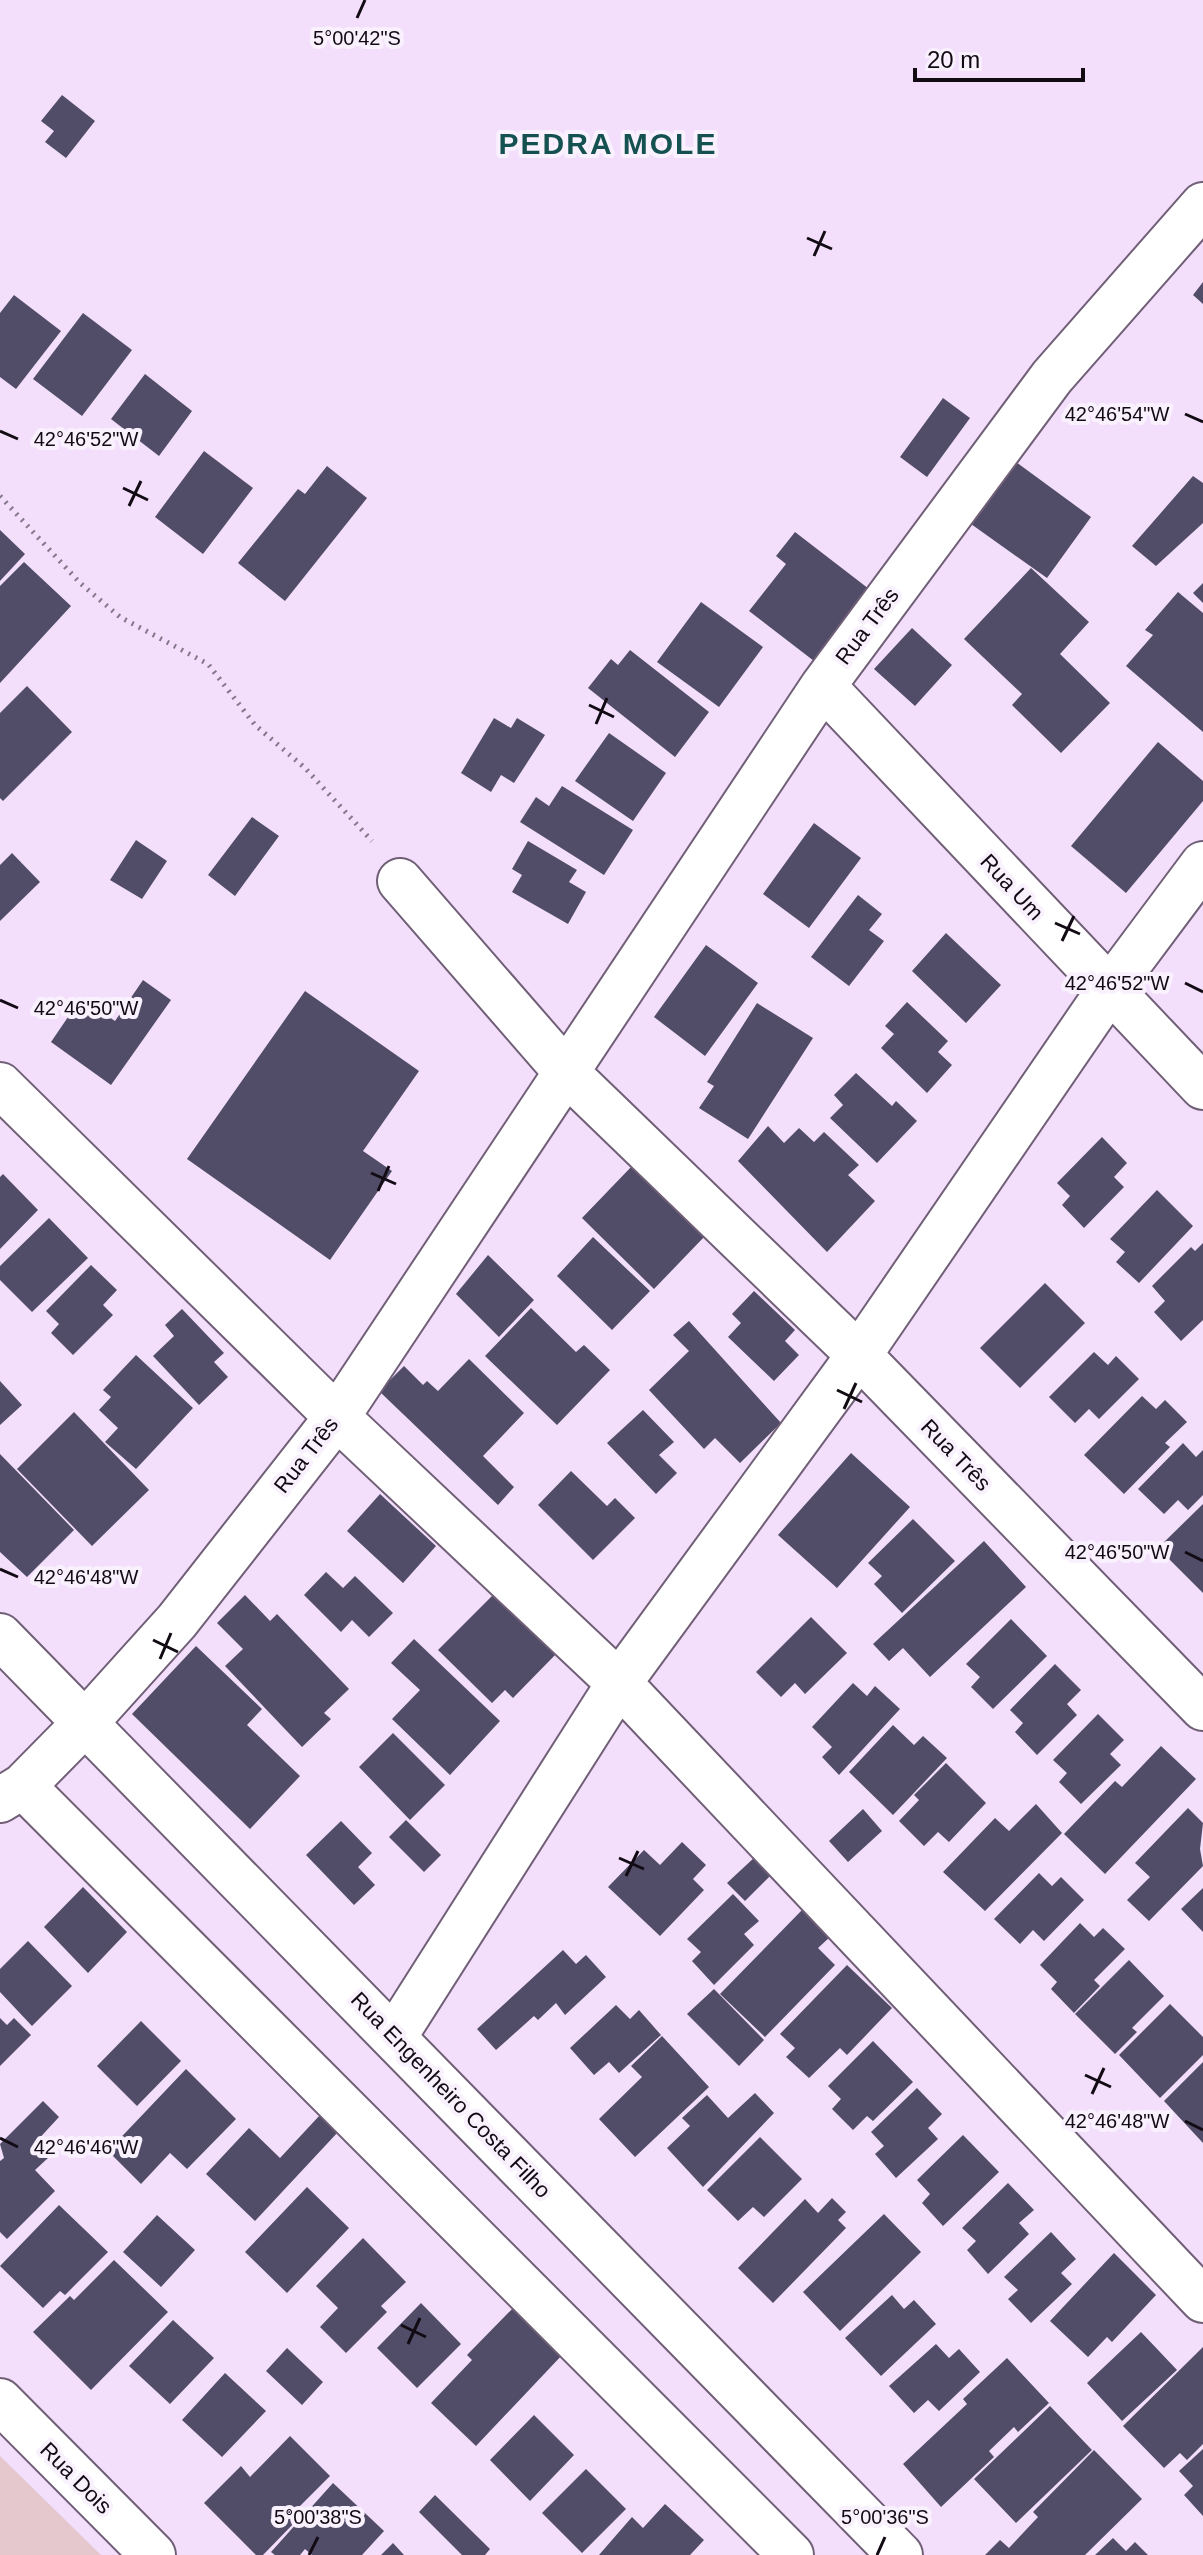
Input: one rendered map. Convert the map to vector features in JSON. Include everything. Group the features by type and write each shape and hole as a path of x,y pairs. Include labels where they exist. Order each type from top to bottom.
{"street":[{"name":"Rua Três","path":"11,1793 85,1723 177,1621 337,1417 823,686 1052,377 1203,205"},
{"name":"Rua Um","path":"823,686 1203,1087"},
{"path":"394,2037 619,1683 859,1355 1109,990 1203,864"},
{"name":"Rua Três","path":"400,881 567,1073 859,1355 1203,1708"},
{"path":"0,1085 337,1417 619,1683 1203,2300"},
{"name":"Rua Engenheiro Costa Filho","path":"0,1636 900,2555"},
{"path":"11,1793 791,2555"},
{"name":"Rua Dois","path":"0,2401 153,2555"}],"path":[{"path":"0,496 80,583 120,617 208,664 255,725 305,768 360,824 400,881"}],"shaded area":[{"path":"0,2456 101,2555 0,2555"}],"building":[{"path":"62,95 95,121 66,158 45,142 54,131 41,121"},
{"path":"1203,282 1203,304 1193,295"},
{"path":"14,295 61,331 16,389 0,377 0,313"},
{"path":"83,313 132,350 82,416 33,379"},
{"path":"145,374 192,411 159,456 111,419"},
{"path":"943,398 970,418 927,477 900,457"},
{"path":"204,451 253,488 203,554 155,517"},
{"path":"1016,462 1091,517 1047,578 971,524"},
{"path":"327,466 367,498 285,601 238,563 298,489 305,494"},
{"path":"1193,476 1203,483 1203,523 1156,566 1132,546"},
{"path":"0,530 25,554 0,581"},
{"path":"795,532 869,589 814,661 749,611 786,564 776,556"},
{"path":"24,562 71,606 0,683 0,586"},
{"path":"1031,568 1089,622 1060,654 1110,703 1061,753 1012,705 1022,694 964,639"},
{"path":"1203,583 1203,603 1193,593"},
{"path":"1178,592 1203,613 1203,732 1126,666 1153,635 1145,630"},
{"path":"701,602 763,647 719,707 657,662"},
{"path":"912,628 952,665 915,706 874,669"},
{"path":"630,650 709,712 675,757 588,688 611,659 618,665"},
{"path":"27,686 72,732 3,801 0,798 0,713"},
{"path":"494,718 511,728 517,718 545,735 514,783 501,775 491,792 461,773"},
{"path":"609,733 666,773 633,821 575,781"},
{"path":"1158,742 1203,781 1203,801 1126,893 1071,846"},
{"path":"562,786 633,830 604,875 520,822 536,797 549,806"},
{"path":"252,817 279,836 235,896 208,875"},
{"path":"814,823 861,858 809,928 763,894"},
{"path":"136,840 167,861 142,899 110,880"},
{"path":"528,841 577,870 569,882 586,892 568,924 512,892 522,875 512,869"},
{"path":"12,853 40,882 0,921 0,865"},
{"path":"858,895 882,914 869,930 884,941 849,986 811,957"},
{"path":"946,933 1001,985 966,1023 912,971"},
{"path":"706,945 758,983 705,1056 654,1017"},
{"path":"143,980 171,1000 111,1085 51,1042 81,998 115,1021"},
{"path":"305,991 419,1071 363,1151 392,1171 330,1260 187,1159"},
{"path":"907,1002 948,1041 938,1052 952,1065 927,1093 881,1048 894,1034 885,1026"},
{"path":"757,1003 813,1038 748,1139 699,1108 714,1086 707,1082"},
{"path":"856,1073 892,1106 896,1101 917,1121 877,1163 830,1118 843,1105 834,1095"},
{"path":"768,1126 784,1143 799,1128 814,1142 824,1132 859,1165 848,1175 875,1201 827,1252 738,1161"},
{"path":"1102,1137 1127,1163 1114,1177 1124,1187 1084,1228 1062,1205 1070,1196 1057,1183"},
{"path":"633,1165 705,1236 654,1289 582,1218"},
{"path":"3,1174 38,1210 0,1249 0,1177"},
{"path":"1157,1190 1193,1226 1139,1283 1116,1262 1125,1252 1110,1239"},
{"path":"49,1218 88,1258 32,1312 0,1280 0,1266"},
{"path":"593,1237 650,1291 612,1330 557,1276"},
{"path":"1203,1243 1203,1320 1181,1341 1154,1312 1165,1301 1152,1286 1191,1247 1195,1251"},
{"path":"488,1255 534,1300 499,1337 456,1294"},
{"path":"91,1265 117,1290 103,1305 113,1315 73,1355 51,1333 59,1324 46,1311"},
{"path":"1045,1283 1085,1323 1020,1388 980,1348"},
{"path":"754,1291 795,1330 785,1341 799,1355 774,1381 728,1337 741,1323 732,1314"},
{"path":"531,1308 576,1352 584,1345 610,1370 557,1425 485,1356"},
{"path":"182,1309 224,1353 214,1362 228,1377 199,1405 153,1356 174,1336 165,1325"},
{"path":"689,1321 781,1423 740,1463 715,1438 704,1449 649,1390 689,1351 673,1335"},
{"path":"1094,1352 1108,1365 1116,1356 1139,1379 1099,1419 1089,1409 1075,1423 1049,1397"},
{"path":"136,1355 193,1408 136,1469 105,1442 118,1428 99,1410 111,1397 103,1390"},
{"path":"469,1359 524,1413 483,1456 514,1487 498,1505 379,1391 404,1366 423,1385 427,1381 438,1391"},
{"path":"0,1381 22,1405 0,1425"},
{"path":"1142,1396 1156,1409 1165,1400 1187,1422 1165,1443 1170,1447 1124,1494 1084,1455"},
{"path":"643,1410 674,1442 659,1455 677,1473 656,1494 607,1443"},
{"path":"74,1412 149,1490 92,1546 17,1469"},
{"path":"1183,1443 1196,1457 1203,1450 1203,1495 1188,1510 1178,1500 1164,1514 1138,1489"},
{"path":"851,1453 910,1507 837,1588 778,1535"},
{"path":"0,1454 74,1530 27,1577 0,1552"},
{"path":"571,1471 607,1506 615,1498 635,1518 593,1560 538,1505"},
{"path":"380,1494 436,1546 403,1583 347,1531"},
{"path":"1203,1504 1203,1593 1158,1548"},
{"path":"913,1519 955,1561 902,1613 874,1584 882,1576 868,1563"},
{"path":"984,1541 1026,1587 930,1677 903,1648 889,1661 873,1644"},
{"path":"326,1572 343,1588 355,1576 393,1613 369,1637 352,1620 341,1632 304,1595"},
{"path":"495,1593 557,1653 513,1698 505,1690 492,1703 438,1650"},
{"path":"245,1595 270,1621 277,1614 349,1689 324,1713 331,1719 302,1747 225,1666 243,1649 217,1623"},
{"path":"811,1617 847,1653 805,1694 795,1683 781,1697 756,1672"},
{"path":"1011,1619 1047,1656 993,1709 971,1687 980,1677 966,1664"},
{"path":"414,1639 500,1721 450,1775 392,1719 420,1690 391,1663"},
{"path":"196,1646 262,1709 247,1725 300,1776 250,1829 132,1714"},
{"path":"1055,1664 1081,1690 1067,1704 1077,1715 1037,1755 1015,1732 1023,1723 1010,1710"},
{"path":"853,1683 867,1696 875,1686 900,1709 839,1775 822,1757 832,1747 812,1727"},
{"path":"1098,1714 1124,1740 1110,1754 1121,1765 1081,1804 1059,1782 1067,1773 1053,1760"},
{"path":"893,1725 914,1745 923,1736 947,1758 893,1815 849,1772"},
{"path":"393,1733 445,1785 410,1820 359,1767"},
{"path":"1161,1746 1196,1779 1105,1874 1064,1834 1115,1781 1122,1787"},
{"path":"946,1763 986,1803 949,1842 938,1832 924,1846 899,1821 919,1800 914,1795"},
{"path":"1036,1804 1062,1833 985,1911 943,1872 995,1818 1009,1831"},
{"path":"1188,1808 1203,1823 1200,1849 1203,1866 1149,1921 1127,1900 1150,1877 1135,1863"},
{"path":"863,1809 882,1831 848,1862 829,1841"},
{"path":"406,1820 441,1855 424,1872 389,1837"},
{"path":"341,1821 372,1853 358,1867 375,1885 354,1905 306,1855"},
{"path":"682,1842 706,1865 693,1879 704,1890 660,1936 608,1887 644,1850 660,1865"},
{"path":"756,1856 772,1874 745,1901 727,1883"},
{"path":"1039,1873 1052,1886 1061,1877 1084,1900 1044,1941 1033,1930 1020,1944 994,1919"},
{"path":"83,1887 127,1932 88,1973 44,1927"},
{"path":"1203,1888 1203,1932 1181,1909"},
{"path":"733,1894 759,1921 744,1934 754,1945 714,1985 692,1961 701,1952 687,1939"},
{"path":"802,1910 830,1937 818,1948 835,1965 765,2037 720,1994"},
{"path":"1080,1923 1094,1937 1103,1928 1125,1949 1094,1980 1100,1986 1074,2013 1051,1989 1057,1982 1040,1965"},
{"path":"28,1941 72,1986 32,2026 0,1992 0,1969"},
{"path":"563,1950 576,1964 586,1955 606,1977 565,2015 556,2003 538,2020 534,2016 496,2050 477,2029"},
{"path":"1129,1960 1164,1996 1132,2028 1137,2032 1115,2054 1075,2014"},
{"path":"847,1965 892,2008 847,2055 840,2048 809,2078 786,2057 795,2048 780,2034"},
{"path":"714,1989 764,2040 739,2066 687,2014"},
{"path":"1170,2004 1203,2037 1203,2055 1160,2098 1119,2055"},
{"path":"616,2005 630,2019 639,2010 661,2035 619,2073 609,2062 594,2075 570,2048"},
{"path":"0,2018 7,2025 14,2018 31,2035 0,2066"},
{"path":"141,2021 181,2061 137,2106 97,2066"},
{"path":"662,2036 709,2087 635,2157 599,2119 642,2077 631,2066"},
{"path":"873,2041 913,2082 873,2121 867,2116 853,2130 832,2109 841,2099 828,2086"},
{"path":"1203,2062 1203,2143 1164,2101"},
{"path":"186,2069 236,2119 187,2169 170,2153 141,2184 108,2151"},
{"path":"917,2088 942,2114 928,2128 938,2139 896,2178 875,2154 884,2146 871,2132"},
{"path":"755,2093 774,2113 703,2187 667,2148 690,2126 682,2118 707,2095 728,2118"},
{"path":"43,2101 59,2117 34,2144 48,2158 35,2170 55,2191 7,2239 0,2232 0,2161 4,2158 0,2144"},
{"path":"320,2115 338,2132 255,2221 206,2174 249,2128 280,2158"},
{"path":"963,2135 999,2172 943,2226 922,2203 930,2194 917,2180"},
{"path":"760,2137 802,2179 764,2217 753,2207 738,2221 707,2190"},
{"path":"1008,2183 1034,2210 1019,2223 1029,2234 988,2274 967,2250 976,2241 962,2228"},
{"path":"307,2187 349,2228 287,2293 245,2252"},
{"path":"832,2198 846,2212 838,2220 846,2228 773,2303 738,2268 805,2199 818,2213"},
{"path":"59,2205 108,2252 65,2295 60,2291 43,2308 0,2266"},
{"path":"884,2214 921,2252 840,2331 803,2292"},
{"path":"157,2215 195,2250 161,2287 123,2252"},
{"path":"1051,2232 1076,2259 1061,2273 1072,2284 1031,2323 1008,2299 1018,2290 1004,2277"},
{"path":"363,2238 406,2282 381,2306 387,2312 346,2353 320,2327 338,2308 316,2286"},
{"path":"1114,2253 1156,2295 1112,2342 1107,2337 1088,2357 1050,2321"},
{"path":"114,2260 168,2312 91,2390 33,2332 70,2296 74,2300"},
{"path":"892,2295 904,2309 914,2300 936,2324 881,2376 845,2338"},
{"path":"421,2303 461,2344 417,2388 377,2348"},
{"path":"515,2306 564,2353 476,2446 431,2403 472,2360 467,2355"},
{"path":"173,2320 214,2358 170,2404 129,2366"},
{"path":"1141,2332 1177,2370 1122,2421 1087,2383"},
{"path":"936,2344 949,2358 959,2349 980,2372 939,2411 928,2400 914,2413 889,2386"},
{"path":"1203,2347 1203,2444 1187,2460 1180,2453 1164,2468 1123,2426"},
{"path":"287,2348 323,2382 302,2405 266,2371"},
{"path":"1007,2358 1049,2403 1018,2432 1014,2427 989,2451 994,2457 941,2507 903,2464 967,2404 963,2399"},
{"path":"225,2373 266,2411 222,2457 182,2420"},
{"path":"1050,2406 1092,2450 1016,2523 974,2479"},
{"path":"534,2415 574,2455 530,2501 490,2460"},
{"path":"290,2436 330,2476 292,2514 298,2519 263,2555 256,2555 204,2503 241,2466 250,2477"},
{"path":"1203,2449 1203,2516 1184,2495 1193,2486 1179,2471"},
{"path":"1094,2450 1142,2499 1085,2555 985,2555 1000,2540 1009,2548 1038,2517 1033,2512"},
{"path":"586,2469 626,2509 582,2553 542,2513"},
{"path":"333,2483 384,2531 362,2555 312,2555 305,2549 300,2555 275,2555 271,2552"},
{"path":"435,2495 490,2549 485,2555 462,2555 419,2512"},
{"path":"665,2504 704,2540 690,2555 599,2555 632,2517 643,2528"},
{"path":"1113,2538 1126,2551 1135,2542 1148,2555 1095,2555"},
{"path":"393,2543 404,2555 381,2555"}],"district":[{"name":"PEDRA MOLE","path":"608,143"}]}
